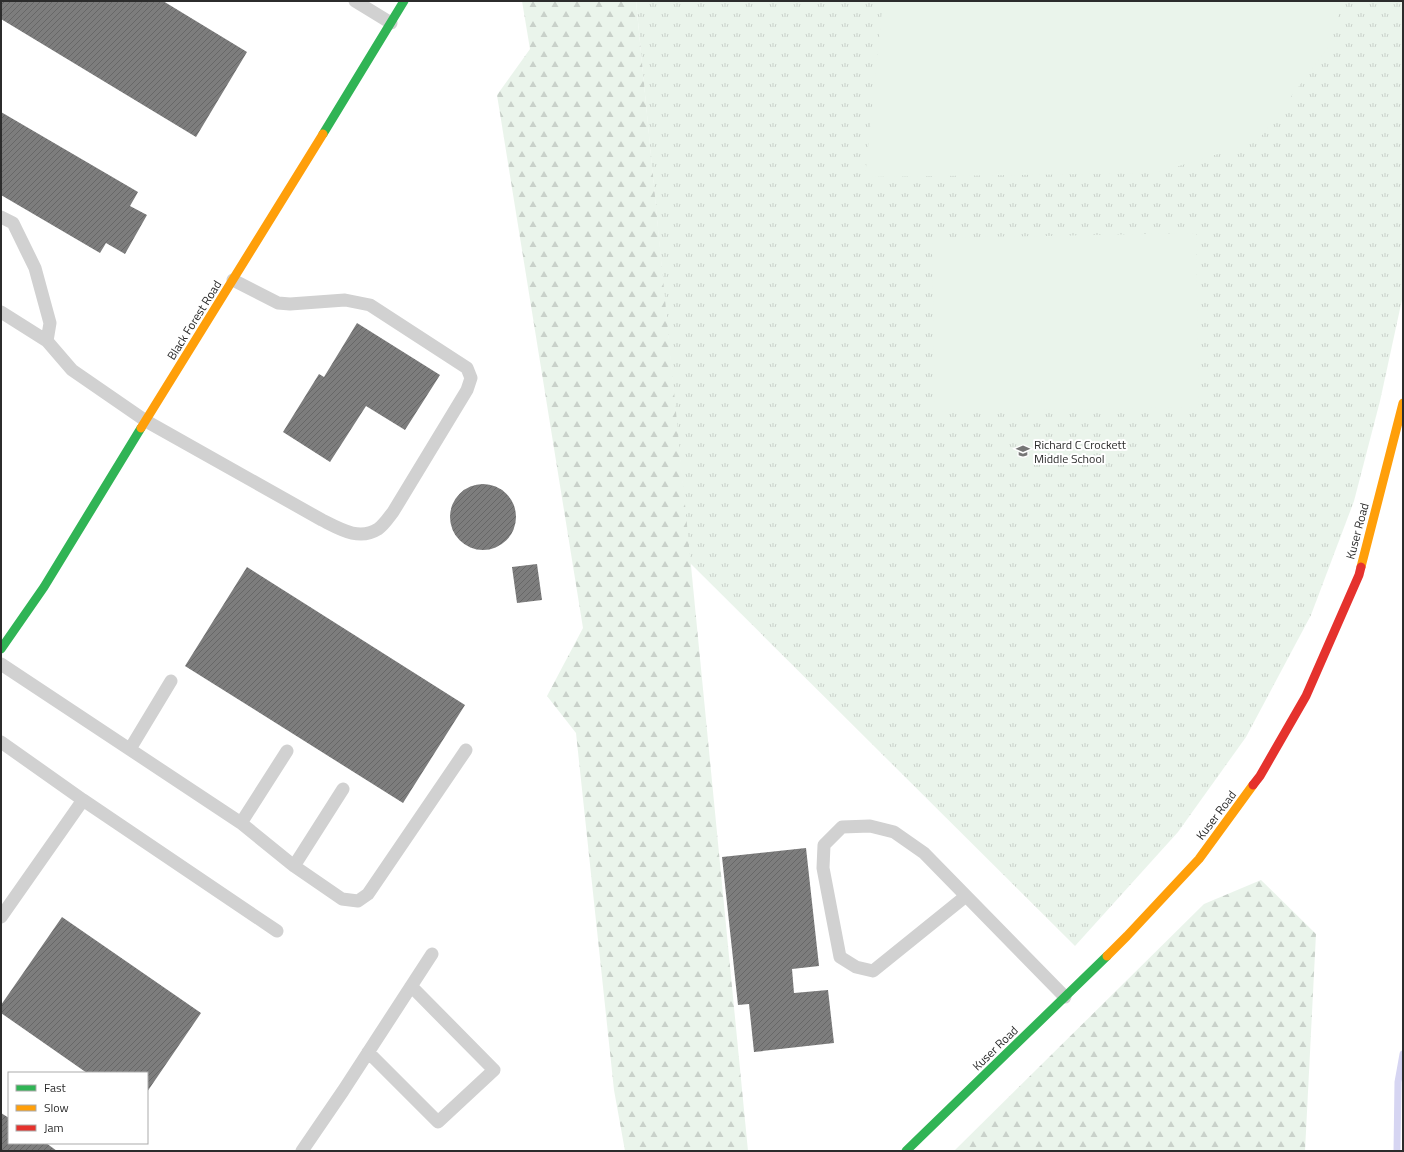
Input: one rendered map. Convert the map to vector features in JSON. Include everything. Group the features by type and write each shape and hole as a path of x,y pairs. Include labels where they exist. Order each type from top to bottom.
{"street":[{"name":"Black Forest Road","path":"1,649 44,587 404,1"},
{"name":"Kuser Road","path":"906,1151 1127,936 1199,859 1260,776 1303,702 1358,575 1403,403"}],"lane":[{"path":"355,1 391,23"},
{"path":"1,217 13,223 35,268 50,323 47,341"},
{"path":"1,312 47,341 72,370 146,421 322,520 351,533 366,534 379,528 393,512 466,390 470,378 467,368 370,306 345,300 290,304 278,303 233,280"},
{"path":"1,664 241,823 294,866 342,899 358,901 368,894 466,750"},
{"path":"130,749 171,681"},
{"path":"1,742 83,800 277,931"},
{"path":"241,823 287,750"},
{"path":"294,866 343,789"},
{"path":"1,917 83,800"},
{"path":"966,896 873,971 856,967 840,957 824,868 824,845 842,827 870,826 894,832 924,853 1065,997"},
{"path":"302,1151 432,954"},
{"path":"368,1052 438,1122 494,1070 411,986"}],"green space":[{"path":"522,1 636,1 748,1151 625,1151 614,1090 576,733 547,696 583,628 497,95 530,49"},
{"name":"Richard C Crockett Middle School","path":"636,1 1403,1 1403,295 1380,401 1354,501 1311,615 1246,737 1178,832 1075,946 690,563"},
{"path":"883,1 1343,1 1329,46 1257,142 1156,173 865,177"},
{"path":"1196,233 1199,407 935,412 932,238"},
{"path":"1261,880 1316,934 1305,1151 954,1151 1204,904"}],"building":[{"path":"1,1 163,1 247,52 196,137 1,19"},
{"path":"1,112 138,192 130,206 147,215 125,254 106,243 100,253 1,195"},
{"path":"357,323 440,375 405,430 366,406 330,462 283,432 319,374 324,377"},
{"path":"483,484 495,487 506,494 513,505 516,517 513,529 506,540 495,547 483,550 471,547 460,540 453,529 450,517 453,505 460,494 471,487"},
{"path":"537,564 542,600 517,603 512,567"},
{"path":"247,567 465,705 403,803 185,666"},
{"path":"806,848 819,966 792,969 794,993 828,990 834,1043 754,1052 749,1004 738,1005 722,857"},
{"path":"62,917 201,1013 148,1091 148,1072 86,1072 1,1013 1,1005"},
{"path":"1,1113 8,1117 8,1144 47,1144 57,1151 1,1151"}],"waterway":[{"path":"1397,1151 1398,1082 1403,1054"}],"traffic: fast":[{"path":"323,134 404,1"},
{"path":"1,649 44,587 141,428"},
{"path":"906,1151 1107,956"}],"traffic: slow":[{"path":"141,428 323,134"},
{"path":"1361,567 1403,403"},
{"path":"1107,956 1199,859 1253,785"}],"traffic: jam":[{"path":"1253,785 1260,776 1306,696 1359,575 1361,567"}],"place":[{"name":"Richard C Crockett Middle School","path":"1023,451"}]}
